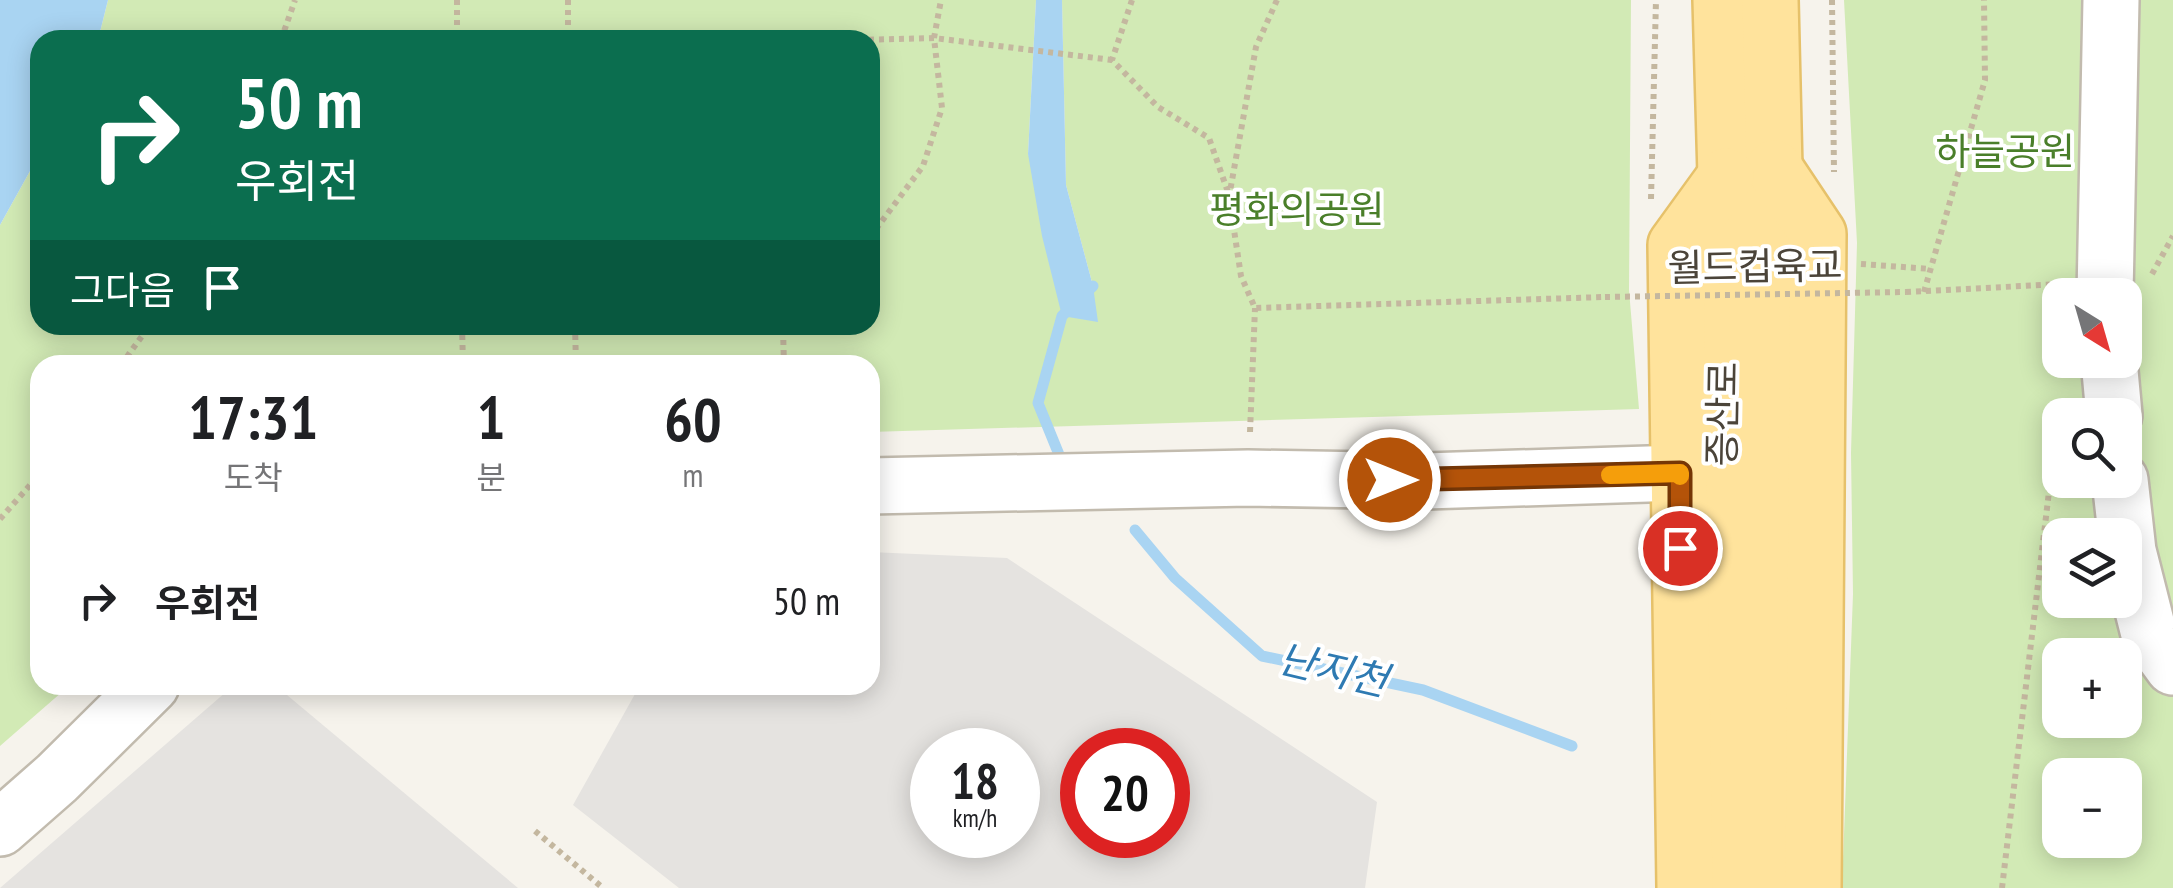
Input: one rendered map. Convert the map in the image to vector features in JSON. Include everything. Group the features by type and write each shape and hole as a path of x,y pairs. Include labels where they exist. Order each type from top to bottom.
{"main road":[{"name":"증산로","path":"1720,0 1750,172 1774,888"},
{"name":"증산로","path":"1727,888 1722,472 1770,0"},
{"path":"1686,888 1676,245 1750,172 1818,234 1814,888"}],"street":[{"path":"2111,0 2119,278"},
{"name":"증산로","path":"880,486 1248,478 1426,481 1680,473"},
{"path":"2122,498 2128,551 2149,634 2173,667"},
{"path":"0,828 58,778 140,695"}],"path":[{"path":"284,30 295,0"},
{"path":"456,0 457,30"},
{"path":"568,0 568,30"},
{"path":"880,224 923,166 942,108 934,38 942,0"},
{"path":"1112,60 1132,0"},
{"path":"1229,197 1256,46 1277,0"},
{"path":"1832,0 1834,187"},
{"path":"1924,292 1985,80 1984,0"},
{"path":"880,39 934,38 1112,60 1158,107 1209,138 1229,197 1241,276 1255,308 1248,478"},
{"path":"2128,278 2173,236"},
{"path":"1854,264 1931,269"},
{"name":"월드컵육교","path":"1255,308 2042,288"},
{"path":"0,519 30,485"},
{"path":"2002,888 2048,498"},
{"path":"534,832 604,888"}],"green space":[{"name":"평화의공원","path":"108,0 1036,0 1028,154 1093,286 1066,185 1062,0 1631,0 1629,290 1639,409 880,432 880,355 30,355 30,695 59,695 0,746 0,225 30,171 30,335 880,335 880,30 100,30"},
{"name":"하늘공원","path":"1844,0 2173,0 2173,888 1842,888 1853,594 1851,453 1857,243"}],"shaded area":[{"path":"880,552 1007,558 1377,802 1365,888 679,888 573,805 634,695 880,695"},
{"path":"222,695 287,695 518,888 0,888"}],"water":[{"path":"0,0 108,0 100,30 30,30 30,171 0,225"},
{"path":"1036,0 1062,0 1066,185 1093,286 1098,322 1062,316 1042,236 1028,154"}],"waterway":[{"name":"난지천","path":"1060,457 1038,403 1062,316 1093,286"},
{"name":"난지천","path":"1135,530 1175,578 1262,656 1423,690 1572,746"}],"slow traffic":[{"path":"1610,475 1680,476"}],"route":[{"path":"1390,480 1680,473 1680,548"}]}
